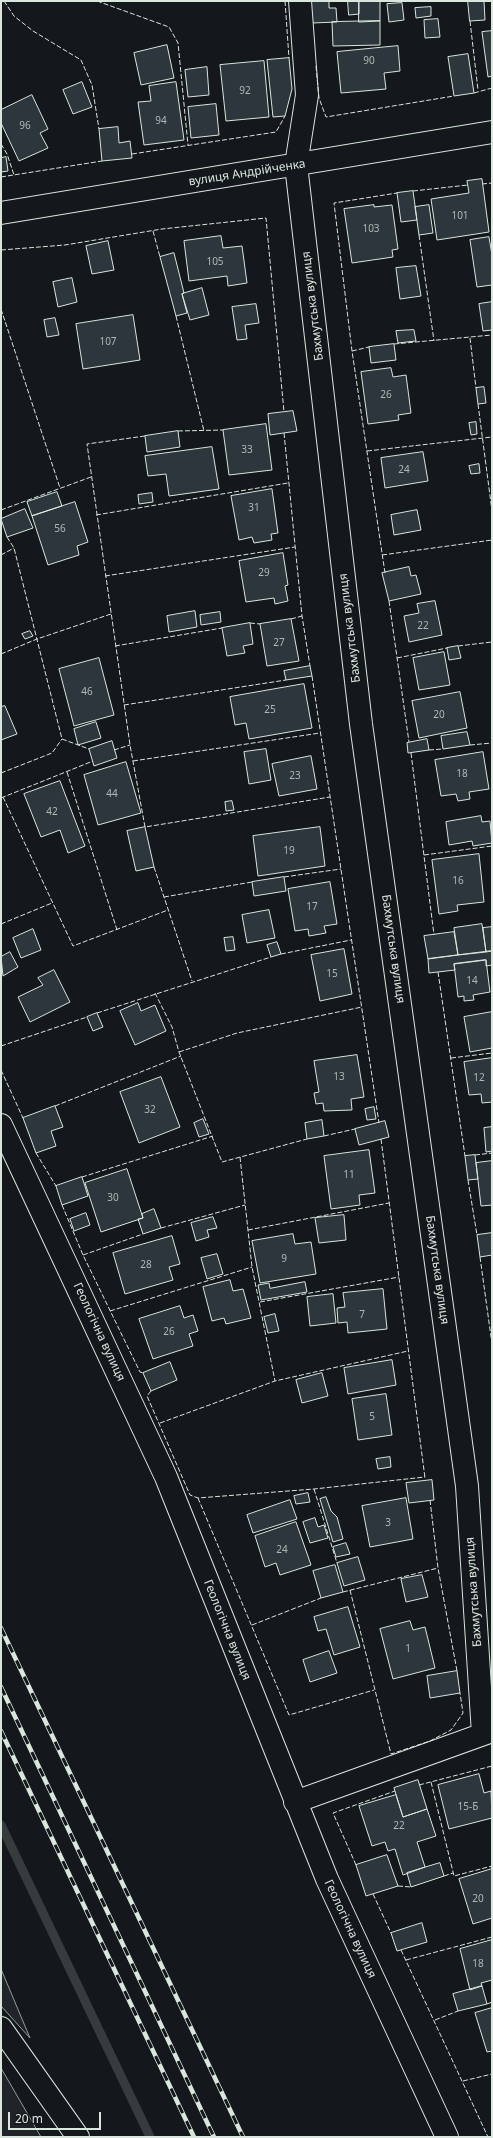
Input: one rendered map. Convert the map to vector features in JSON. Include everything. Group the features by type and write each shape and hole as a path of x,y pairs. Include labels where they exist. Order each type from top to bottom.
{"street":[{"name":"Бахмутська вулиця","path":"300,1 307,95 296,165 361,724 467,1486 488,1732"},
{"name":"вулиця Андрійченка","path":"1,213 492,132"},
{"name":"Геологічна вулиця","path":"1,1125 166,1477 327,1879 447,2137"},
{"path":"296,1802 488,1732"},
{"path":"1,2028 78,2137"}],"shaded area":[{"path":"1,1969 30,2038 1,2006"},
{"path":"1,2068 41,2137 1,2137"}],"building":[{"path":"311,1 329,1 329,8 336,8 337,22 312,23"},
{"path":"348,1 359,1 359,14 349,15"},
{"path":"359,1 380,1 380,21 359,22"},
{"path":"468,1 484,1 485,20 470,21"},
{"path":"402,3 404,20 389,22 387,4"},
{"path":"431,7 431,16 416,18 415,8"},
{"path":"438,19 440,37 425,38 424,20"},
{"path":"380,21 380,45 333,46 332,22"},
{"path":"492,31 492,76 488,77 482,32"},
{"path":"167,45 174,78 141,85 134,53"},
{"path":"398,46 400,71 384,73 386,89 341,93 337,52"},
{"path":"468,54 474,93 454,96 448,57"},
{"path":"289,58 292,89 285,116 273,117 267,60"},
{"path":"264,61 269,117 226,121 220,65"},
{"path":"207,67 209,95 188,97 185,70"},
{"path":"82,82 92,107 73,114 63,90"},
{"path":"176,82 184,140 144,145 138,102 151,101 149,86"},
{"path":"32,95 48,129 40,133 48,148 19,161 1,123 1,110"},
{"path":"216,104 219,135 191,138 188,107"},
{"path":"118,127 119,143 130,141 132,158 102,161 99,129"},
{"path":"6,157 8,171 1,172 1,158"},
{"path":"482,179 489,232 437,240 431,199 469,193 467,181"},
{"path":"413,191 417,220 401,222 397,193"},
{"path":"374,205 374,207 392,205 398,249 392,250 393,257 352,263 344,209"},
{"path":"429,205 433,233 419,235 415,207"},
{"path":"221,236 223,248 242,246 247,283 228,286 227,276 189,281 184,241"},
{"path":"489,237 492,255 492,285 477,287 470,240"},
{"path":"108,241 114,270 92,274 86,246"},
{"path":"174,253 184,293 182,294 187,313 176,316 160,257"},
{"path":"416,266 421,296 400,299 396,268"},
{"path":"72,278 77,302 58,307 53,282"},
{"path":"202,288 209,315 190,320 182,294"},
{"path":"492,302 492,330 483,331 479,304"},
{"path":"256,304 259,323 245,325 247,339 237,340 232,307"},
{"path":"133,315 140,360 83,369 76,324"},
{"path":"55,318 59,335 47,337 44,320"},
{"path":"414,330 416,341 398,343 396,331"},
{"path":"394,344 396,360 371,363 369,347"},
{"path":"391,368 393,377 406,375 411,413 398,415 399,420 368,424 361,372"},
{"path":"484,387 486,403 478,404 476,388"},
{"path":"293,411 297,431 270,435 268,414"},
{"path":"476,422 477,434 471,435 469,423"},
{"path":"266,424 272,470 229,475 223,430"},
{"path":"178,431 180,447 147,452 145,436"},
{"path":"212,447 219,489 169,496 166,474 148,476 145,456"},
{"path":"423,452 428,481 385,488 381,458"},
{"path":"479,464 480,473 471,474 469,466"},
{"path":"272,489 278,533 271,534 272,540 254,543 252,537 239,540 231,496"},
{"path":"57,492 62,506 32,516 27,502"},
{"path":"152,493 153,502 139,504 138,495"},
{"path":"75,502 88,542 77,546 79,555 48,565 32,516"},
{"path":"25,509 33,528 7,537 1,519"},
{"path":"417,510 421,530 394,535 391,515"},
{"path":"283,553 288,585 285,586 288,601 275,604 274,598 246,602 239,561"},
{"path":"409,567 411,576 416,575 421,594 389,601 382,573"},
{"path":"435,601 442,635 409,642 404,616 419,613 417,604"},
{"path":"195,611 197,627 169,632 167,616"},
{"path":"220,612 221,622 201,625 200,615"},
{"path":"291,619 299,661 267,666 260,624"},
{"path":"250,623 253,644 243,646 245,653 227,656 222,628"},
{"path":"30,631 33,636 25,639 22,634"},
{"path":"458,646 461,658 449,660 447,648"},
{"path":"444,652 450,685 419,690 413,658"},
{"path":"99,658 114,715 74,726 59,669"},
{"path":"310,666 312,676 286,680 284,671"},
{"path":"304,684 312,728 249,739 246,723 235,725 230,697"},
{"path":"460,692 467,728 419,738 412,701"},
{"path":"5,706 17,734 1,740 1,707"},
{"path":"96,722 101,738 78,745 74,729"},
{"path":"467,732 470,745 443,749 441,736"},
{"path":"427,739 429,750 408,753 407,743"},
{"path":"112,741 117,758 94,766 89,749"},
{"path":"266,749 271,780 249,784 244,752"},
{"path":"483,752 489,789 469,792 470,799 458,801 456,794 441,796 435,760"},
{"path":"311,756 317,789 279,796 272,764"},
{"path":"126,762 141,813 98,825 84,775"},
{"path":"60,781 85,846 68,853 60,830 41,837 24,794"},
{"path":"232,801 234,810 226,811 225,802"},
{"path":"481,816 482,822 490,821 492,843 473,846 472,841 449,845 446,822"},
{"path":"145,827 154,867 136,871 127,831"},
{"path":"320,827 325,866 258,876 253,836"},
{"path":"479,854 484,902 457,905 458,911 439,914 432,860"},
{"path":"284,877 286,891 254,896 252,882"},
{"path":"330,882 337,924 324,926 326,933 309,936 308,929 295,931 288,889"},
{"path":"269,910 275,938 247,943 242,915"},
{"path":"482,924 486,952 458,955 454,928"},
{"path":"492,927 492,951 486,952 483,928"},
{"path":"33,929 41,950 21,958 13,938"},
{"path":"454,932 458,955 428,959 424,936"},
{"path":"233,937 235,950 226,951 224,938"},
{"path":"277,942 281,954 271,957 267,945"},
{"path":"344,949 352,994 320,1001 311,955"},
{"path":"492,951 492,965 486,966 486,960 454,964 455,970 429,973 428,959"},
{"path":"10,952 18,967 3,976 1,957"},
{"path":"486,960 490,992 473,995 474,1000 464,1001 464,996 458,997 454,964"},
{"path":"54,970 70,1002 30,1022 18,997 43,985 38,978"},
{"path":"138,1003 141,1011 155,1005 166,1031 135,1045 120,1011"},
{"path":"492,1012 492,1048 470,1052 464,1017"},
{"path":"97,1013 103,1027 93,1031 87,1017"},
{"path":"357,1055 364,1097 351,1099 352,1110 324,1111 323,1103 316,1104 314,1093 319,1092 314,1061"},
{"path":"492,1058 492,1102 482,1103 481,1094 469,1095 464,1062"},
{"path":"161,1077 180,1127 139,1143 120,1092"},
{"path":"55,1106 63,1127 51,1131 56,1146 36,1153 23,1118"},
{"path":"374,1107 376,1119 367,1120 365,1109"},
{"path":"203,1119 209,1134 199,1137 194,1123"},
{"path":"322,1120 324,1136 307,1139 305,1123"},
{"path":"385,1121 389,1137 359,1145 355,1129"},
{"path":"492,1127 492,1151 486,1152 484,1128"},
{"path":"369,1150 375,1193 359,1195 360,1205 331,1209 324,1156"},
{"path":"475,1155 478,1179 468,1180 465,1156"},
{"path":"492,1161 492,1205 481,1206 476,1163"},
{"path":"127,1169 143,1218 101,1232 85,1183"},
{"path":"82,1177 88,1196 62,1205 56,1186"},
{"path":"154,1209 161,1228 143,1234 138,1219 143,1218 142,1214"},
{"path":"86,1213 90,1225 74,1231 70,1219"},
{"path":"344,1215 346,1240 319,1243 315,1218"},
{"path":"213,1217 217,1228 207,1230 209,1237 196,1241 191,1223"},
{"path":"492,1233 492,1255 480,1257 477,1235"},
{"path":"293,1234 295,1244 311,1242 316,1274 260,1283 252,1241"},
{"path":"172,1236 180,1264 169,1267 173,1280 125,1294 113,1253"},
{"path":"217,1254 223,1274 207,1279 201,1258"},
{"path":"230,1280 233,1291 243,1289 251,1318 226,1324 224,1318 212,1321 203,1287"},
{"path":"305,1282 307,1292 261,1300 258,1285 269,1283 270,1288"},
{"path":"383,1289 387,1329 348,1333 347,1322 338,1323 337,1308 345,1307 343,1293"},
{"path":"333,1294 336,1323 310,1326 307,1297"},
{"path":"180,1306 184,1318 193,1315 198,1331 189,1334 193,1346 153,1359 139,1319"},
{"path":"275,1314 279,1331 268,1333 264,1317"},
{"path":"392,1360 396,1385 348,1394 344,1368"},
{"path":"170,1362 177,1380 151,1391 143,1373"},
{"path":"322,1373 328,1396 302,1403 296,1380"},
{"path":"386,1394 392,1435 358,1440 352,1399"},
{"path":"390,1457 391,1467 378,1469 376,1459"},
{"path":"432,1480 434,1500 409,1503 406,1483"},
{"path":"308,1493 310,1502 296,1504 294,1496"},
{"path":"326,1497 331,1511 337,1517 343,1539 333,1542 320,1499"},
{"path":"406,1498 413,1539 370,1547 362,1506"},
{"path":"290,1500 297,1519 253,1533 247,1515"},
{"path":"315,1518 318,1527 324,1525 328,1538 310,1543 303,1522"},
{"path":"296,1522 311,1565 280,1575 276,1563 265,1567 255,1536"},
{"path":"346,1543 350,1554 336,1557 333,1547"},
{"path":"358,1557 365,1580 344,1586 337,1563"},
{"path":"335,1565 343,1592 321,1598 313,1571"},
{"path":"422,1575 428,1597 406,1602 401,1579"},
{"path":"348,1607 360,1647 334,1655 326,1629 318,1631 314,1617"},
{"path":"410,1621 413,1630 425,1627 435,1668 393,1679 380,1629"},
{"path":"329,1651 337,1673 310,1682 303,1660"},
{"path":"457,1671 460,1693 430,1698 427,1676"},
{"path":"479,1774 484,1793 491,1791 492,1818 449,1829 438,1785"},
{"path":"418,1780 427,1809 403,1817 394,1788"},
{"path":"396,1795 403,1817 427,1809 436,1836 417,1842 425,1867 403,1875 395,1849 388,1851 385,1842 372,1846 359,1806"},
{"path":"387,1855 398,1886 366,1896 356,1865"},
{"path":"440,1863 444,1876 411,1887 407,1873"},
{"path":"492,1869 492,1918 473,1924 459,1879"},
{"path":"422,1923 427,1942 397,1951 391,1933"},
{"path":"492,1940 492,1980 481,1983 482,1986 470,1990 460,1949"},
{"path":"482,1986 487,2004 458,2011 453,1994"},
{"path":"492,2008 492,2051 487,2052 475,2013"}],"waterway":[{"path":"1,1825 150,2137"}],"railway":[{"path":"1,1628 243,2137"},
{"path":"1,1687 214,2137"},
{"path":"1,1731 194,2137"}],"fence":[{"path":"4,1 14,16 33,31 81,60 92,85 99,129"},
{"path":"97,1 169,27 178,43 188,145"},
{"path":"285,1 289,58"},
{"path":"470,21 478,90"},
{"path":"316,66 319,98 326,117 454,96"},
{"path":"474,93 492,88"},
{"path":"132,154 276,132 285,116"},
{"path":"1,144 7,154 14,175"},
{"path":"1,177 102,161"},
{"path":"482,184 492,183"},
{"path":"413,191 468,185"},
{"path":"385,573 352,351 334,203 397,193"},
{"path":"1,250 65,245 162,229 266,218 284,412"},
{"path":"153,231 160,257"},
{"path":"419,235 434,341"},
{"path":"1,309 60,488"},
{"path":"176,316 204,431"},
{"path":"394,344 492,335"},
{"path":"470,338 476,388"},
{"path":"352,351 369,347"},
{"path":"478,404 492,511"},
{"path":"178,431 223,430"},
{"path":"284,433 302,616 310,666"},
{"path":"145,436 87,444 130,745 145,827 330,797"},
{"path":"367,451 492,437"},
{"path":"1,510 91,477"},
{"path":"96,515 288,483"},
{"path":"7,537 14,548 62,739"},
{"path":"382,555 492,540"},
{"path":"105,576 295,547"},
{"path":"1,555 14,548"},
{"path":"389,601 409,742"},
{"path":"1,654 37,639 111,614"},
{"path":"291,619 302,616"},
{"path":"250,623 260,624"},
{"path":"115,646 222,628"},
{"path":"458,646 492,642"},
{"path":"397,658 447,648"},
{"path":"312,676 379,1123"},
{"path":"124,705 286,680"},
{"path":"133,761 320,733"},
{"path":"62,739 89,749"},
{"path":"1,773 52,753 62,739"},
{"path":"470,745 492,743"},
{"path":"114,750 130,745"},
{"path":"429,750 443,749"},
{"path":"411,753 434,935"},
{"path":"1,798 93,761"},
{"path":"67,772 117,930"},
{"path":"3,797 73,946 168,910"},
{"path":"424,855 492,846"},
{"path":"154,867 192,981"},
{"path":"284,877 341,869"},
{"path":"164,897 252,882"},
{"path":"1,924 52,903"},
{"path":"281,954 351,940"},
{"path":"97,1013 271,957"},
{"path":"438,972 465,1156"},
{"path":"155,993 172,1027 179,1052 222,1162 307,1139"},
{"path":"179,1052 237,1033 362,1007"},
{"path":"1,1046 87,1017"},
{"path":"451,1058 492,1053"},
{"path":"55,1106 181,1056"},
{"path":"1,1070 23,1118"},
{"path":"324,1136 355,1129"},
{"path":"82,1177 213,1136"},
{"path":"381,1139 425,1478"},
{"path":"36,1153 56,1186"},
{"path":"475,1155 492,1153"},
{"path":"240,1157 252,1267 275,1381"},
{"path":"468,1180 477,1235"},
{"path":"248,1230 389,1203"},
{"path":"62,1205 83,1255 140,1372 143,1373"},
{"path":"161,1228 245,1205"},
{"path":"83,1255 143,1234"},
{"path":"480,1257 492,1344"},
{"path":"110,1311 252,1267"},
{"path":"260,1302 399,1277"},
{"path":"160,1423 275,1381 408,1351"},
{"path":"151,1391 147,1396 190,1495 198,1498 314,1489 425,1477"},
{"path":"314,1489 337,1563"},
{"path":"198,1498 289,1715 374,1690"},
{"path":"430,1500 438,1568 457,1671"},
{"path":"343,1592 438,1568"},
{"path":"350,1590 391,1754 430,1741 451,1730 463,1713 460,1693"},
{"path":"252,1625 321,1598"},
{"path":"419,1785 492,1766"},
{"path":"431,1782 454,1876 492,1866"},
{"path":"356,1865 333,1813 395,1791"},
{"path":"444,1876 453,1873"},
{"path":"398,1886 411,1887"},
{"path":"373,1894 391,1933"},
{"path":"406,1960 492,1937"},
{"path":"401,1950 488,2137"},
{"path":"487,2004 492,2002"},
{"path":"435,2020 458,2011"},
{"path":"463,2081 492,2074"}]}
